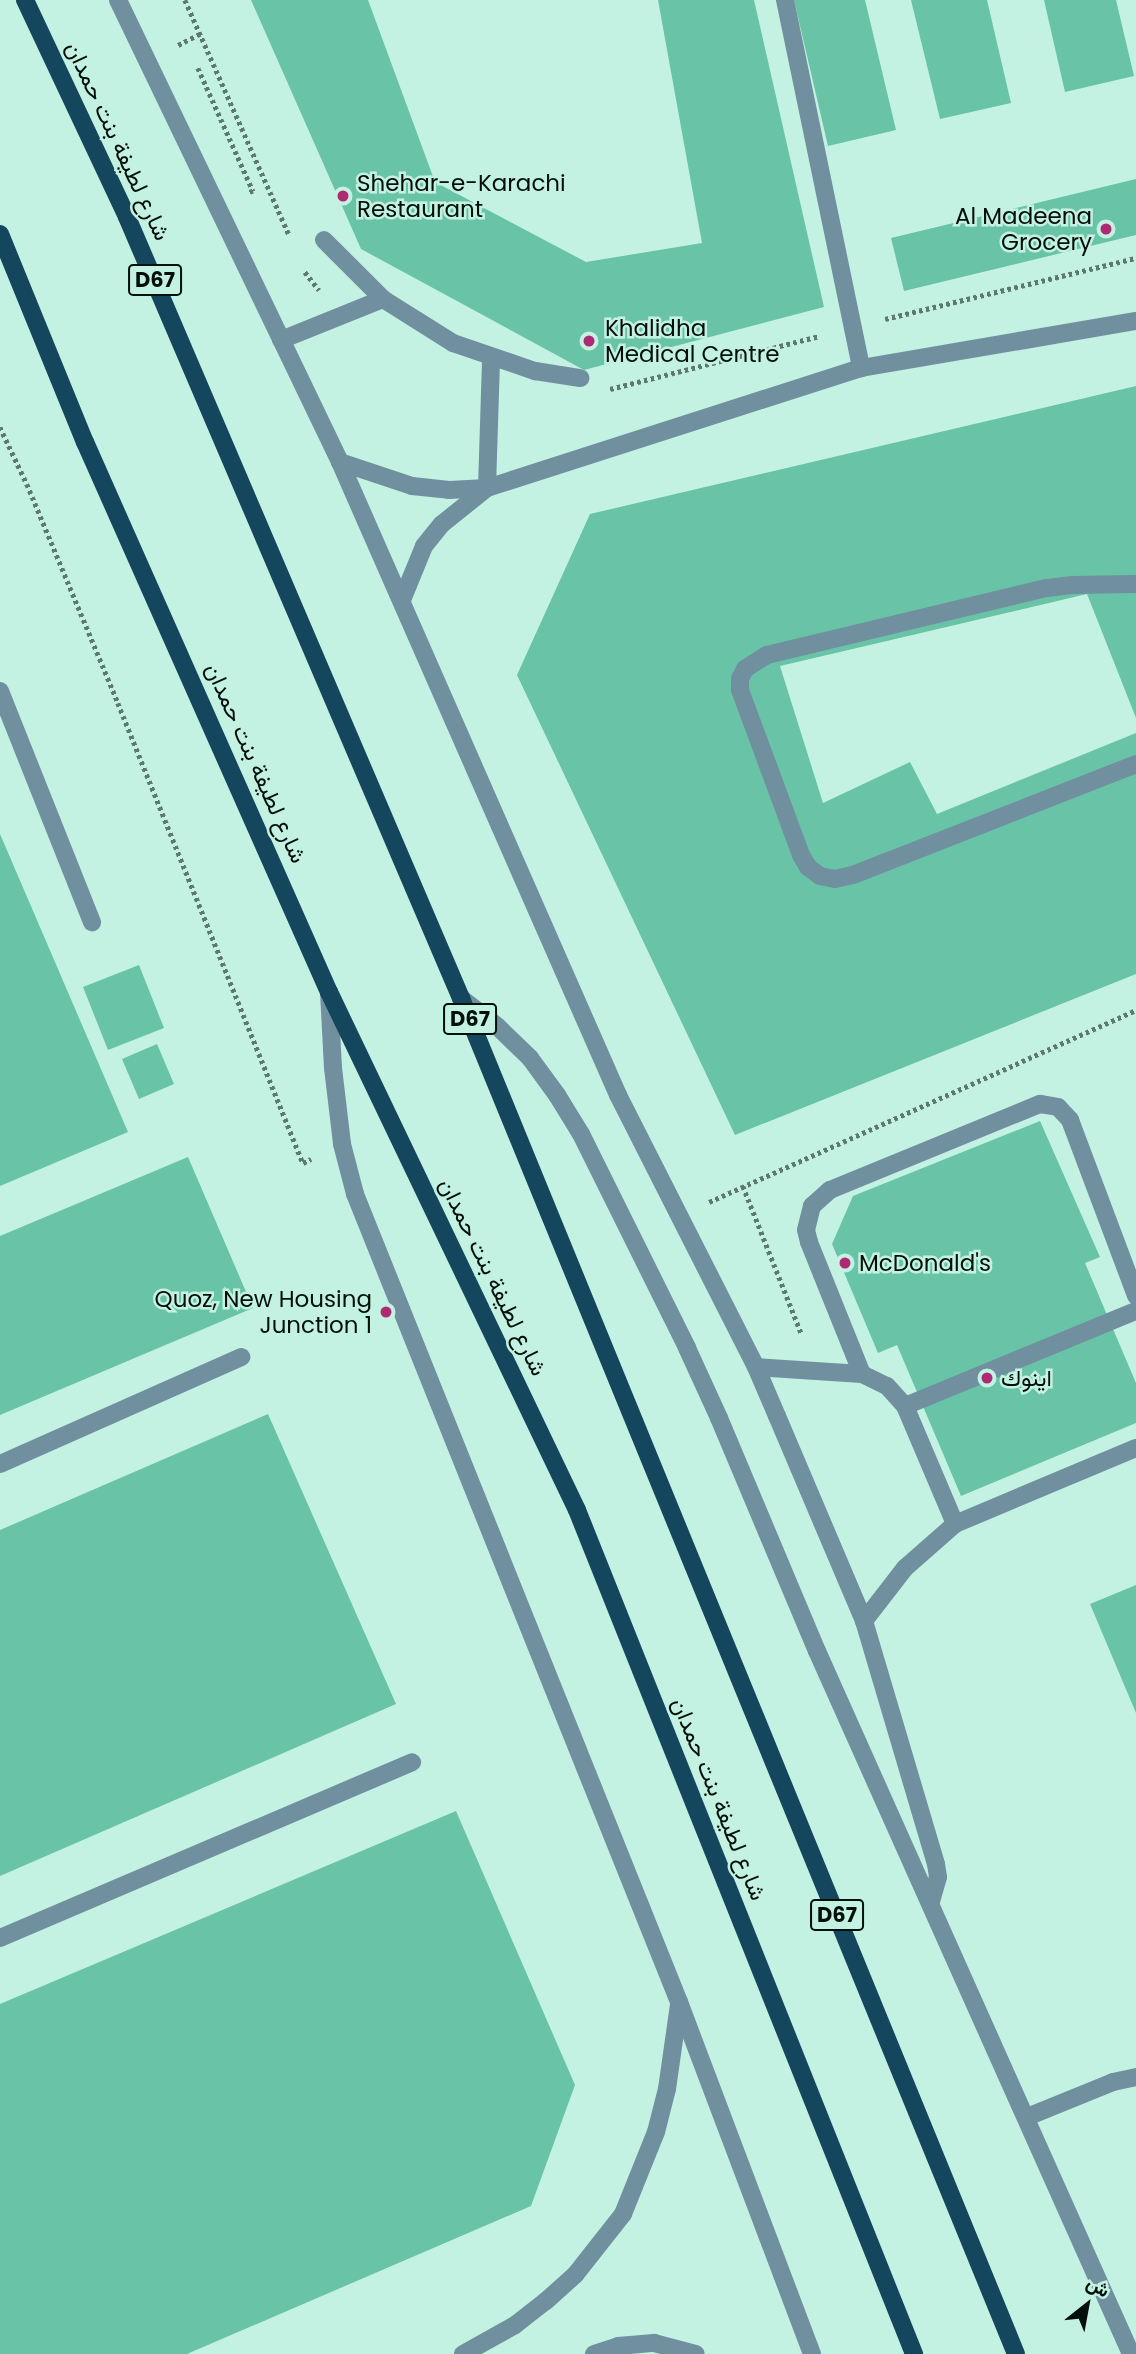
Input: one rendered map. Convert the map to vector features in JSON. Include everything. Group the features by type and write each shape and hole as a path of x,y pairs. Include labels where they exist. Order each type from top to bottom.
{"main road":[{"name":"شارع لطيفة بنت حمدان","path":"25,0 133,230 461,998 1016,2354"},
{"name":"شارع لطيفة بنت حمدان","path":"0,234 85,442 329,992 577,1510 914,2354"}],"street":[{"path":"118,0 340,462 567,985 678,1215 756,1367 864,1621 936,1864 938,1877 931,1902"},
{"path":"785,0 861,369"},
{"path":"324,240 383,299 453,344 491,359 535,371 580,378"},
{"path":"281,340 383,299"},
{"path":"340,462 412,486 449,490 487,488 861,369 1136,321"},
{"path":"487,488 491,359"},
{"path":"402,600 424,546 463,504 487,488"},
{"path":"1136,584 1072,584 1045,589 767,655 745,669 740,690 801,855 808,867 820,876 835,879 853,875 1136,764"},
{"path":"0,691 92,922"},
{"path":"329,992 333,1068 342,1144 355,1194 679,2002 813,2354"},
{"name":"شارع لطيفة بنت حمدان","path":"461,998 497,1026 530,1058 581,1134 719,1418 817,1651 1131,2354"},
{"path":"862,1374 809,1242 806,1230 812,1206 830,1190 1040,1104 1053,1105 1067,1115 1136,1296"},
{"path":"905,1406 1136,1311"},
{"path":"0,1464 241,1357"},
{"path":"756,1367 862,1374 887,1385 905,1406 955,1524"},
{"path":"864,1621 905,1568 955,1524 1136,1448"},
{"path":"0,1938 412,1762"},
{"path":"463,2354 515,2325 546,2301 575,2275 623,2214 641,2174 662,2110 679,2002"},
{"path":"1027,2117 1113,2082 1136,2077"},
{"path":"594,2354 618,2346 654,2343 696,2354"}],"path":[{"path":"185,0 294,247"},
{"path":"169,50 200,34"},
{"path":"602,391 1136,258"},
{"path":"302,266 306,276 343,315"},
{"path":"0,428 27,484 113,691 303,1163 342,1144"},
{"path":"678,1215 1136,1010"},
{"path":"743,1186 816,1371"}],"building":[{"path":"251,0 368,0 435,182 586,262 702,243 658,0 754,0 824,307 584,370 361,249"},
{"path":"794,0 865,0 896,130 828,146"},
{"path":"911,0 987,0 1011,103 940,119"},
{"path":"1044,0 1116,0 1134,76 1065,92"},
{"path":"1136,179 1136,235 904,291 891,238"},
{"path":"1136,386 1136,718 1087,594 780,666 823,803 910,762 937,814 1136,733 1136,974 735,1135 517,675 590,514"},
{"path":"0,834 128,1132 0,1186"},
{"path":"139,965 164,1028 108,1050 83,987"},
{"path":"157,1044 174,1084 139,1099 122,1059"},
{"path":"1040,1121 1100,1257 1085,1263 1136,1383 1136,1423 961,1496 897,1345 878,1353 832,1244 853,1196"},
{"path":"188,1157 253,1308 0,1415 0,1236"},
{"path":"268,1414 396,1704 0,1876 0,1530"},
{"path":"1136,1585 1136,1713 1090,1604"},
{"path":"456,1811 575,2085 531,2206 187,2354 0,2354 0,2004"}],"place":[{"name":"Shehar-e-Karachi Restaurant","path":"343,196"},
{"name":"Al Madeena Grocery","path":"1106,229"},
{"name":"Khalidha Medical Centre","path":"589,341"},
{"name":"McDonald's","path":"845,1263"},
{"name":"Quoz, New Housing Junction 1","path":"386,1312"},
{"name":"اينوك","path":"987,1378"}]}
